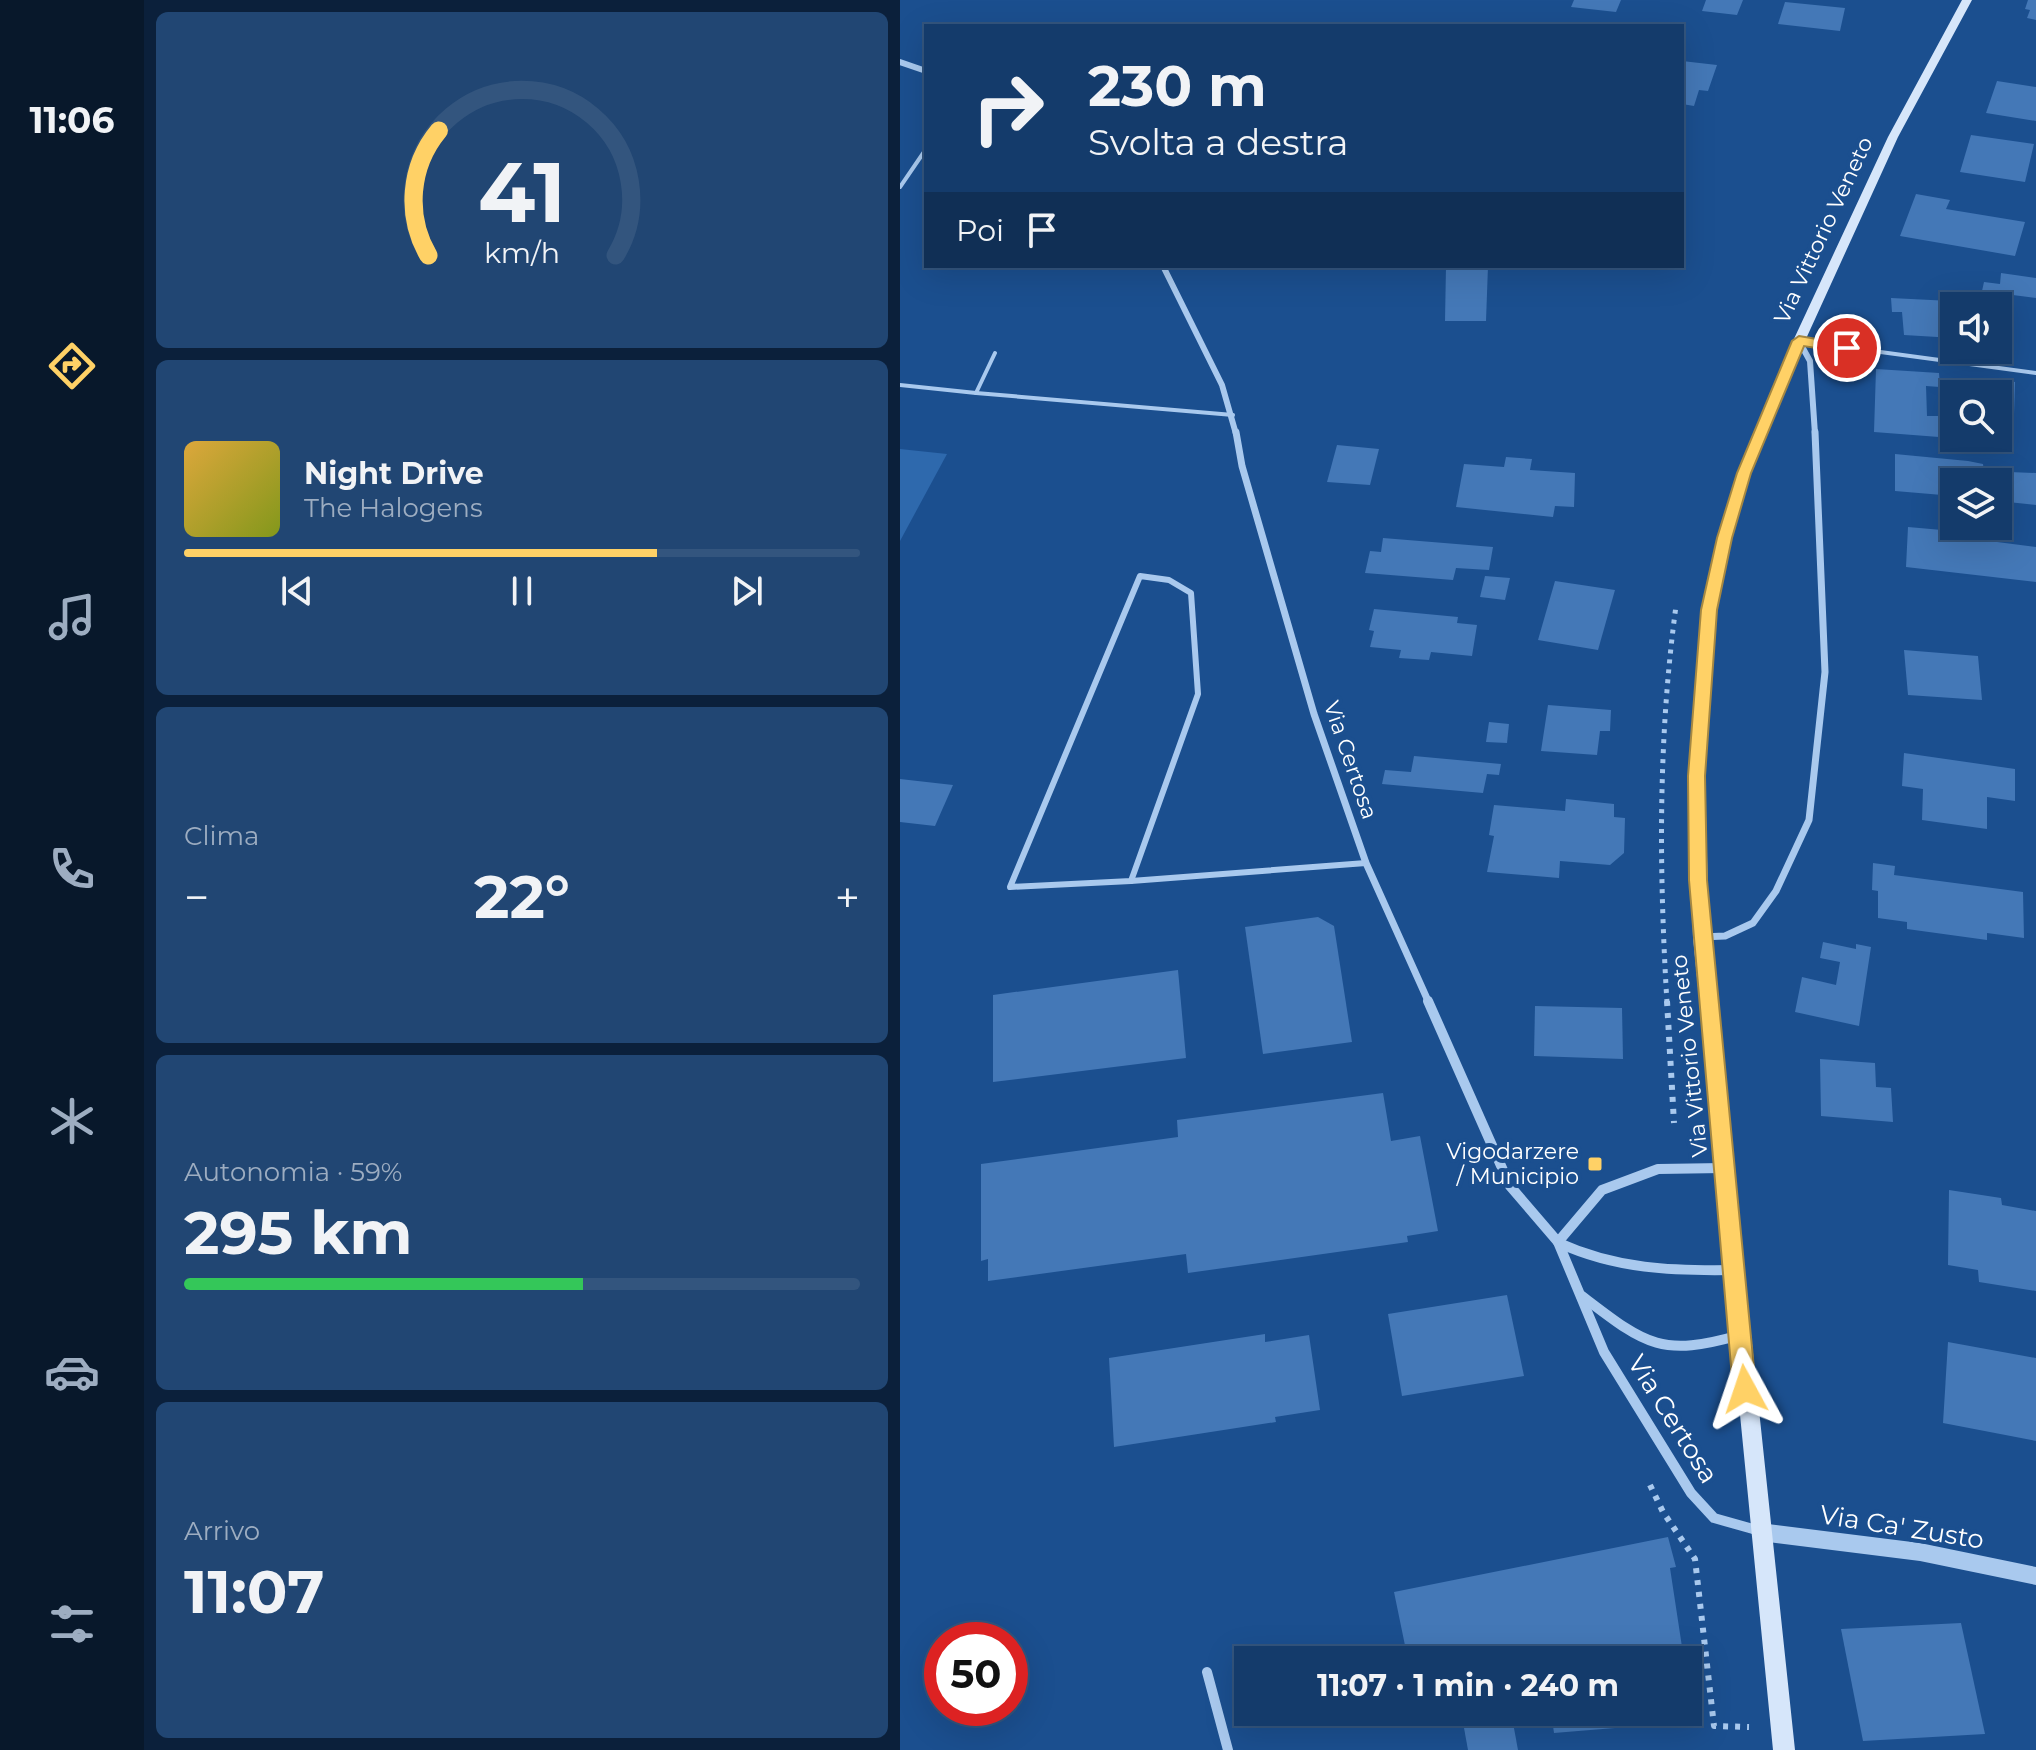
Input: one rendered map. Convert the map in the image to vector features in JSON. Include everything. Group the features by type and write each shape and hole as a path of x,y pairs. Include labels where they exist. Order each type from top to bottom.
{"main road":[{"name":"Via Vittorio Veneto","path":"1783,1739 1701,937 1697,776 1709,610 1724,538 1744,473 1799,341 1893,137 1967,0"}],"street":[{"path":"900,62 924,70"},
{"name":"Via Certosa","path":"1164,268 1222,385 1233,415 1242,466 1314,714 1366,863 1510,1186 1558,1242 1604,1352 1691,1493 1714,1518 1760,1532"},
{"path":"1701,937 1725,936 1753,923 1776,891 1809,820 1825,672 1814,401 1810,361 1799,341"},
{"path":"1558,1242 1602,1190 1658,1169 1724,1168"},
{"name":"Via Certosa","path":"1558,1242 1590,1259 1652,1269 1733,1270"},
{"name":"Via Certosa","path":"1582,1296 1646,1343 1674,1349 1705,1347 1740,1335"},
{"name":"Via Ca' Zusto","path":"1760,1532 1920,1552 2036,1576"},
{"path":"1207,1672 1228,1750"}],"lane":[{"path":"900,187 924,152"},
{"path":"1799,341 2036,373"},
{"path":"976,393 995,353"},
{"path":"900,385 1233,415"},
{"path":"1131,881 1198,694 1191,593 1169,580 1140,576 1010,887 1131,881 1366,863"}],"path":[{"path":"1644,1472 1663,1512 1695,1559 1714,1726 1783,1739"}],"shaded area":[{"path":"900,449 947,454 900,541"}],"building":[{"path":"1574,0 1621,0 1616,12 1571,7"},
{"path":"1706,0 1743,0 1737,15 1702,11"},
{"path":"2028,0 2036,0 2036,20 2027,18 2030,10 2025,9"},
{"path":"1785,2 1845,8 1840,31 1778,24"},
{"path":"1684,61 1717,65 1708,91 1699,90 1694,106 1684,104"},
{"path":"1997,81 2036,87 2036,121 1986,113"},
{"path":"1971,135 2034,144 2025,182 1960,172"},
{"path":"1916,194 1950,200 1946,209 2025,222 2015,256 1900,236"},
{"path":"1446,268 1488,268 1486,321 1445,321"},
{"path":"2001,273 2036,278 2036,298 2012,295 2012,292 1982,291 1984,282 2000,284"},
{"path":"1891,298 1940,300 1940,337 1904,335 1902,312 1892,312"},
{"path":"1876,369 1939,373 1940,387 1926,386 1927,416 1938,416 1939,437 1874,432"},
{"path":"2012,382 2015,382 2012,414"},
{"path":"1337,445 1379,449 1370,485 1327,482"},
{"path":"1895,454 1983,464 1984,468 1940,468 1940,495 1895,491"},
{"path":"1506,457 1532,459 1530,470 1575,473 1574,507 1555,506 1553,517 1456,507 1464,464 1504,467"},
{"path":"2012,472 2036,473 2036,505 2012,502"},
{"path":"1908,527 1940,530 1940,540 1997,540 2036,547 2036,582 1906,567"},
{"path":"1383,538 1493,547 1489,570 1456,568 1453,580 1365,573 1370,551 1381,552"},
{"path":"1485,576 1510,578 1505,600 1480,597"},
{"path":"1555,581 1615,590 1598,650 1538,640"},
{"path":"1374,609 1458,617 1457,623 1477,625 1472,656 1431,652 1429,660 1399,658 1401,650 1370,647 1374,631 1369,630"},
{"path":"1904,650 1978,656 1982,700 1908,695"},
{"path":"1548,705 1611,710 1610,731 1600,731 1597,755 1541,751"},
{"path":"1489,722 1509,724 1507,743 1486,742"},
{"path":"1904,753 2015,769 2015,801 1987,797 1987,829 1922,820 1923,789 1902,786"},
{"path":"1414,756 1501,764 1499,775 1487,774 1483,793 1382,784 1385,770 1411,772"},
{"path":"900,779 953,785 935,826 900,822"},
{"path":"1566,799 1614,804 1614,817 1625,818 1624,853 1610,865 1560,861 1559,878 1487,872 1494,836 1489,835 1494,805 1565,811"},
{"path":"1873,863 1895,866 1894,875 2023,892 2024,938 1987,933 1987,940 1907,929 1907,922 1878,918 1878,891 1872,890"},
{"path":"1318,917 1334,926 1352,1042 1263,1054 1245,927"},
{"path":"1823,942 1856,949 1856,944 1871,947 1859,1026 1795,1012 1802,977 1836,985 1840,962 1820,958"},
{"path":"1178,970 1186,1058 993,1082 993,995"},
{"path":"1535,1006 1622,1008 1623,1059 1534,1056"},
{"path":"1820,1059 1875,1063 1876,1087 1891,1088 1893,1122 1821,1116"},
{"path":"1383,1093 1391,1141 1420,1136 1438,1231 1407,1236 1408,1242 1188,1273 1186,1254 988,1281 988,1259 981,1261 981,1164 1178,1137 1177,1120"},
{"path":"1949,1190 2001,1198 2002,1205 2036,1211 2036,1291 1979,1282 1978,1270 1948,1265"},
{"path":"1507,1295 1524,1376 1402,1396 1388,1314"},
{"path":"1265,1334 1265,1342 1309,1335 1320,1410 1275,1417 1276,1422 1114,1447 1109,1358"},
{"path":"1948,1342 2036,1358 2036,1441 1943,1423"},
{"path":"1668,1537 1676,1567 1670,1568 1682,1646 1405,1646 1394,1592"},
{"path":"1961,1623 1985,1734 1863,1741 1841,1629"},
{"path":"1464,1726 1514,1726 1518,1750 1468,1750"},
{"path":"1553,1726 1626,1726 1615,1728 1554,1733"}],"place":[{"name":"Vigodarzere / Municipio","path":"1595,1164"}],"route":[{"path":"1745,1389 1698,880 1697,776 1709,610 1724,538 1744,473 1799,341 1847,348"}]}
